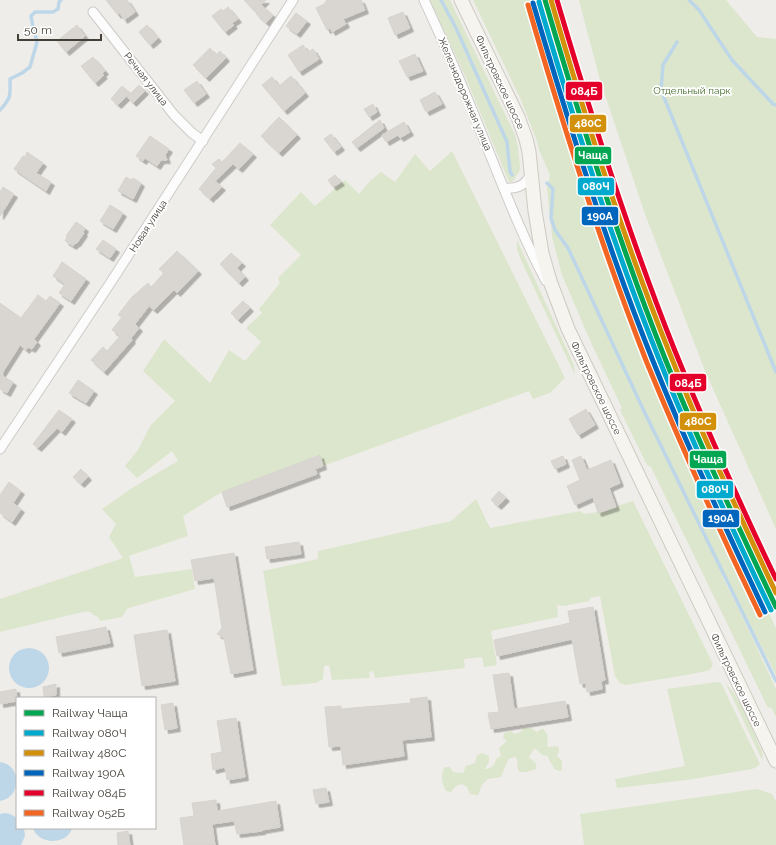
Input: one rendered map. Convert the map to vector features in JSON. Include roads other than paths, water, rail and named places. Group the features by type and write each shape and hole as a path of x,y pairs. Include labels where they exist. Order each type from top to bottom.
{"main road":[{"name":"Фильтровское шоссе","path":"461,0 518,117 529,152 542,253 568,330 776,761"}],"street":[{"name":"Новая улица","path":"0,449 111,282 293,0"},
{"name":"Железнодорожная улица","path":"424,0 447,48 534,258 559,306"},
{"name":"Речная улица","path":"93,12 174,115 192,133 203,141"},
{"path":"504,188 519,188 524,184 531,173"}],"water":[{"path":"29,648 37,650 43,654 47,660 49,668 47,676 43,682 37,686 29,688 21,686 15,682 11,676 9,668 11,660 15,654 21,650"},
{"path":"0,762 7,764 12,769 16,781 12,794 0,801"},
{"path":"0,814 10,814 16,817 16,829 24,829 25,836 21,845 0,845"},
{"path":"34,829 72,829 64,838 52,841 40,838"}],"waterway":[{"path":"0,110 10,96 10,79 30,67 37,42 31,16 35,12 53,12 58,9 59,2 61,0"},
{"path":"441,0 456,28 507,142 510,171 512,175"},
{"path":"689,0 699,10 732,60 773,104 776,105"},
{"path":"677,42 663,65 661,90 776,372"},
{"path":"547,183 553,189 551,218 555,230 568,248 643,409 776,681"}],"rail line":[{"name":"Чаща","path":"545,0 600,180 647,312 704,451 776,607"},
{"name":"480С","path":"551,0 606,178 636,267 682,384 776,593"},
{"name":"084Б","path":"557,0 612,177 658,308 711,437 776,579"},
{"name":"080Ч","path":"539,2 594,182 625,271 672,391 699,454 771,610"},
{"name":"190А","path":"533,3 560,94 619,273 653,361 693,456 765,612"},
{"name":"052Б","path":"528,5 583,186 630,319 647,363 688,458 760,615"}],"park label":[{"name":"Отдельный парк","path":"692,90"}]}
